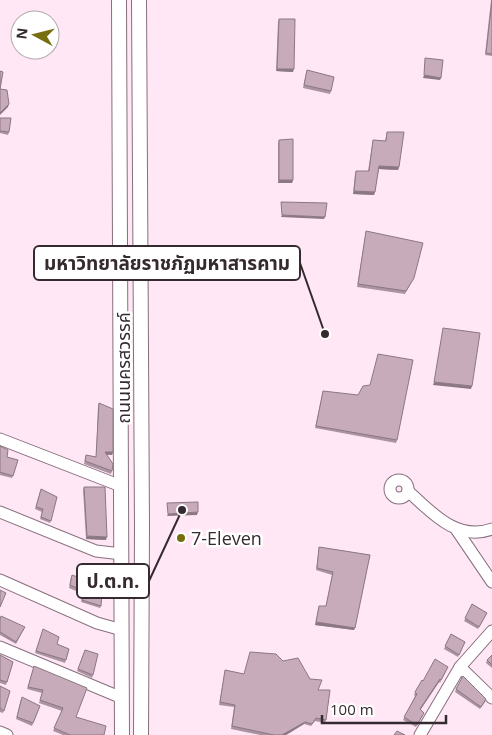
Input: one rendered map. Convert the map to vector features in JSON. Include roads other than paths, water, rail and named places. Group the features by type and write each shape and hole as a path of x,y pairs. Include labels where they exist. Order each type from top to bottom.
{"main road":[{"name":"ถนนนครสวรรค์","path":"119,0 122,735"},
{"name":"ถนนนครสวรรค์","path":"139,0 142,490 141,735"},
{"path":"121,486 142,490"}],"street":[{"path":"0,439 70,468 121,486"},
{"path":"408,491 435,516 456,529 471,533 492,529"},
{"path":"0,512 96,551 122,554"},
{"path":"456,529 492,582"},
{"path":"0,580 97,623 122,630"},
{"path":"425,733 460,667 492,631"},
{"path":"0,647 122,698"},
{"path":"460,667 492,698"},
{"path":"0,732 8,735"}],"place":[{"name":"มหาวิทยาลัยราชภัฏมหาสารคาม","path":"325,334"},
{"name":"ป.ต.ท.","path":"182,510"},
{"name":"7-Eleven","path":"181,538"}]}
